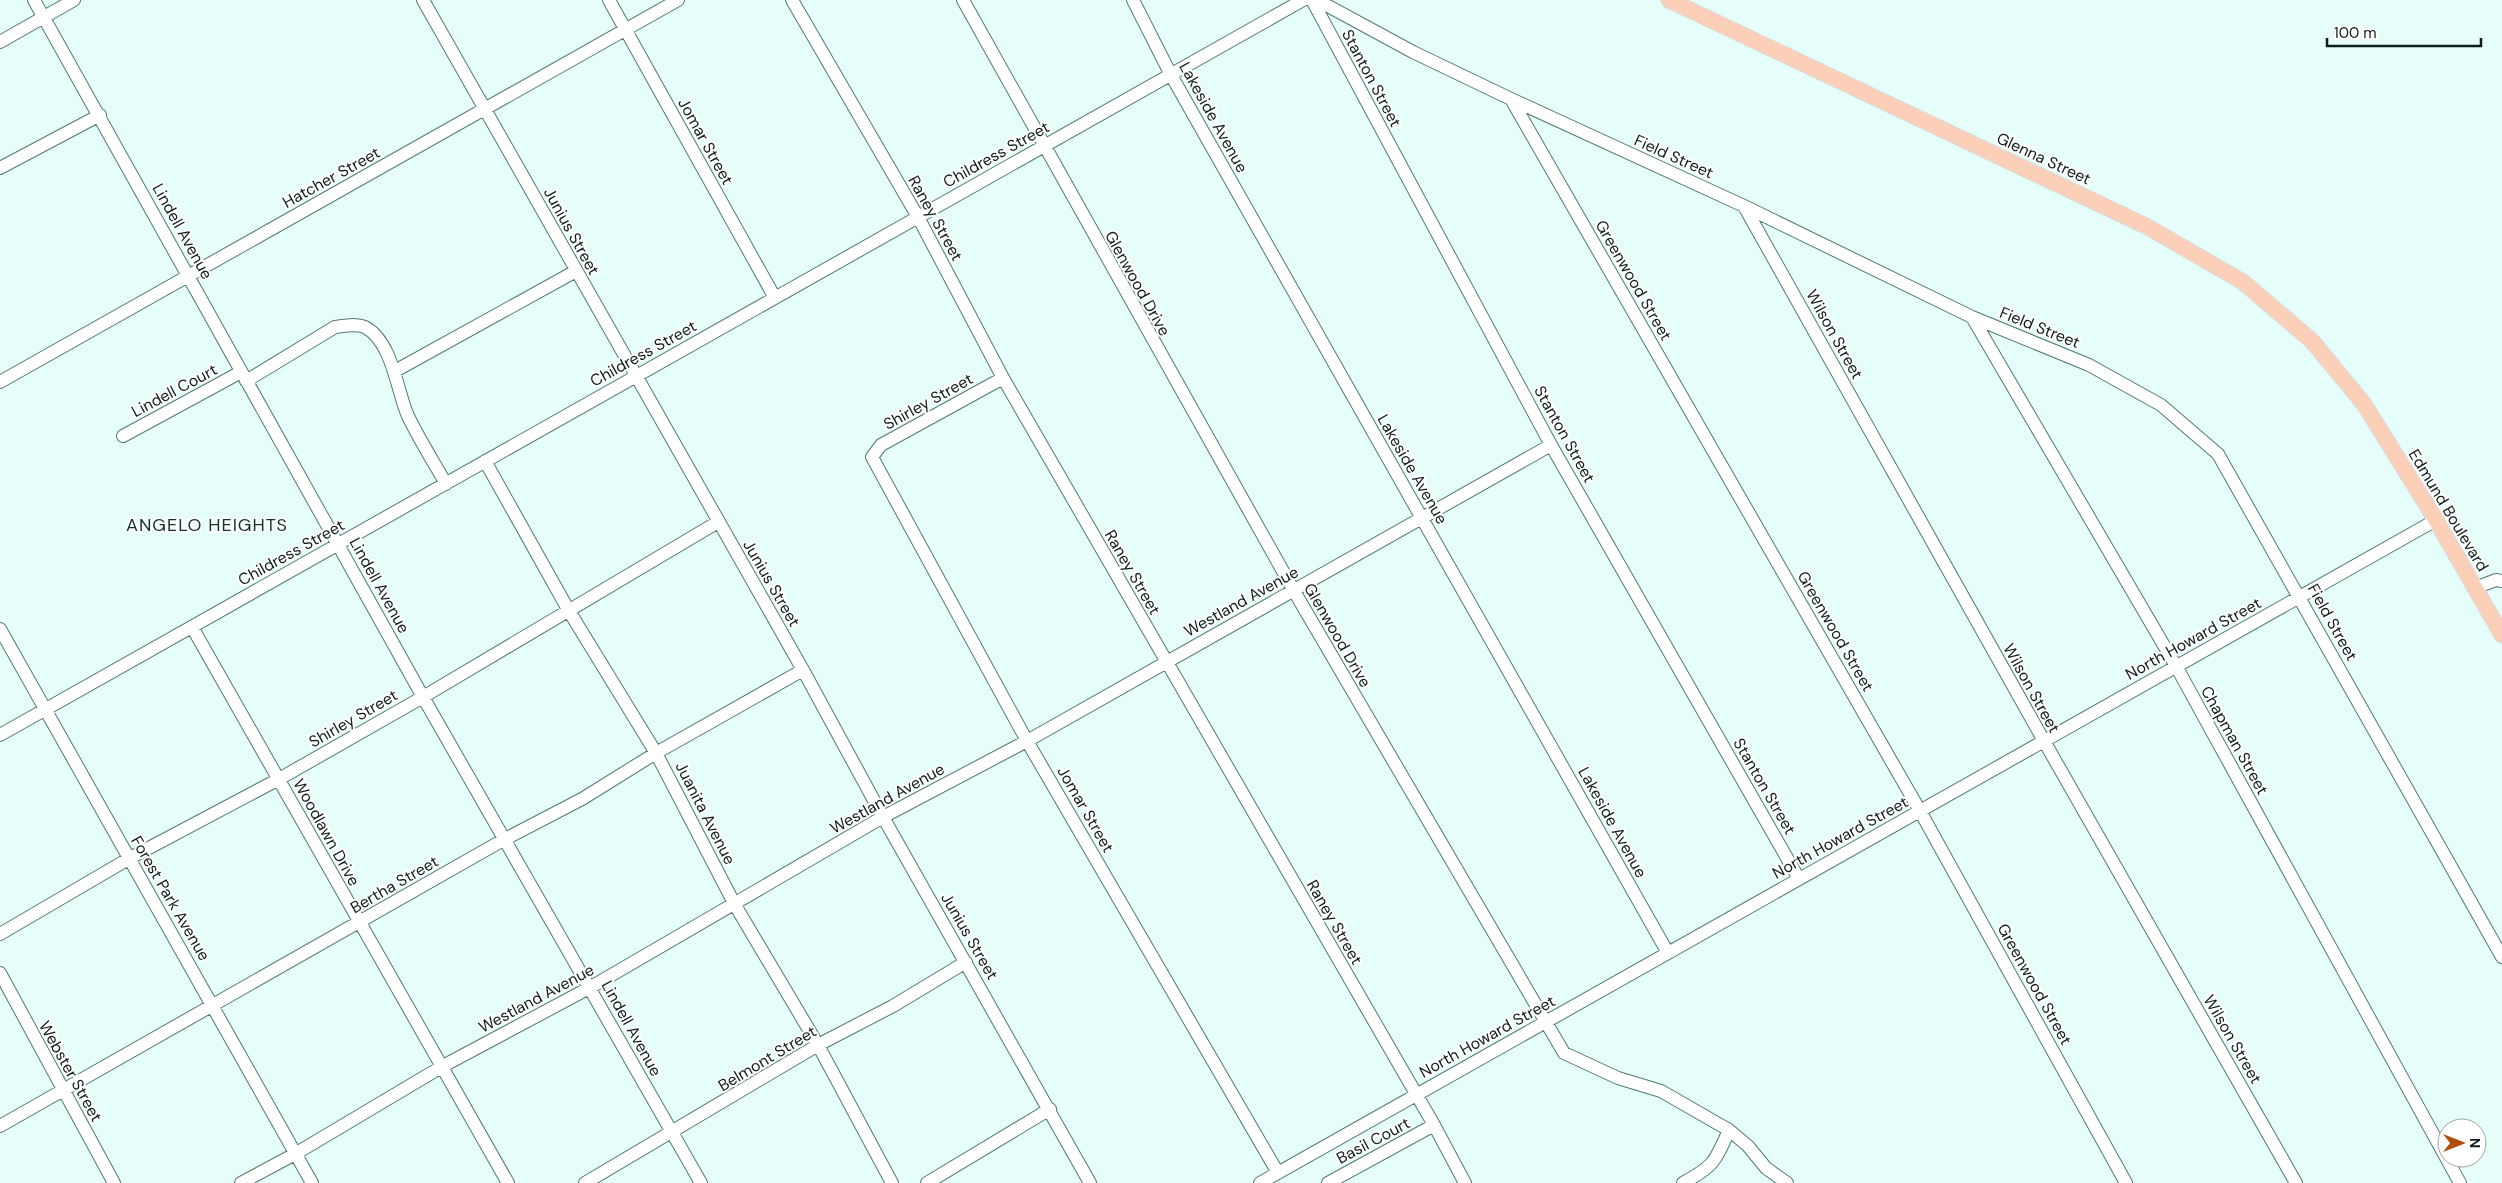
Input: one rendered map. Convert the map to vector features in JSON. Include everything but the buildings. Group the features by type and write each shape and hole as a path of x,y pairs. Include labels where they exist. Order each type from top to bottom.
{"main road":[{"name":"Glenna Street","path":"1669,0 2148,227 2244,282 2312,341 2364,404"},
{"name":"Edmund Boulevard","path":"2364,404 2436,520 2502,635"}],"street":[{"name":"Lindell Avenue","path":"34,0 190,275 243,377 339,544 423,697 591,987 701,1183"},
{"path":"0,42 74,0"},
{"name":"Junius Street","path":"423,0 803,670 883,817 1050,1109 1090,1183"},
{"name":"Jomar Street","path":"609,0 775,298"},
{"name":"Hatcher Street","path":"0,382 678,0"},
{"name":"Raney Street","path":"792,0 918,217 1003,378 1465,1183"},
{"name":"Glenwood Drive","path":"962,0 1294,591 1544,1023 1564,1053 1618,1078 1661,1091 1729,1130 1748,1146 1766,1168 1788,1183"},
{"name":"Lakeside Avenue","path":"1133,0 1171,74 1668,953"},
{"name":"Childress Street","path":"0,735 446,484 635,375 1303,0"},
{"name":"Stanton Street","path":"1312,0 1552,445 1799,879"},
{"name":"Field Street","path":"1316,0 1414,52 1511,99 1744,206 1972,317 2089,365 2169,412 2218,454 2300,596 2502,957"},
{"name":"Greenwood Street","path":"1511,99 1920,811 2126,1183"},
{"path":"0,168 100,115"},
{"name":"Wilson Street","path":"1744,206 2044,741 2296,1183"},
{"path":"395,371 576,271"},
{"name":"Chapman Street","path":"1972,317 2176,666 2460,1183"},
{"name":"Lindell Court","path":"123,436 243,377 335,327 352,325 365,327 377,337 395,371 407,415 446,484"},
{"name":"Shirley Street","path":"872,457 881,445 1003,378"},
{"name":"Westland Avenue","path":"241,1183 295,1154 443,1066 591,987 735,905 883,817 1027,741 1165,661 1294,591 1422,516 1552,445"},
{"name":"Jomar Street","path":"872,457 1027,741 1278,1173"},
{"name":"Juanita Avenue","path":"485,461 569,611 656,753 735,905 818,1045 892,1183"},
{"name":"North Howard Street","path":"1260,1183 2436,520"},
{"name":"Shirley Street","path":"0,934 130,858 279,779 423,697 718,522"},
{"path":"2475,588 2496,580 2502,581"},
{"name":"Woodlawn Drive","path":"192,626 508,1183"},
{"name":"Forest Park Avenue","path":"0,629 44,710 213,1004 312,1183"},
{"name":"Bertha Street","path":"0,1126 505,839 582,799 656,753 803,670"},
{"name":"Belmont Street","path":"585,1183 818,1045 893,1006 966,962"},
{"name":"Webster Street","path":"0,973 114,1183"},
{"path":"927,1183 1050,1109"},
{"name":"Basil Court","path":"1328,1183 1434,1126"},
{"path":"1683,1183 1707,1170 1718,1155 1729,1130"}],"district":[{"name":"ANGELO HEIGHTS","path":"207,525"}]}
